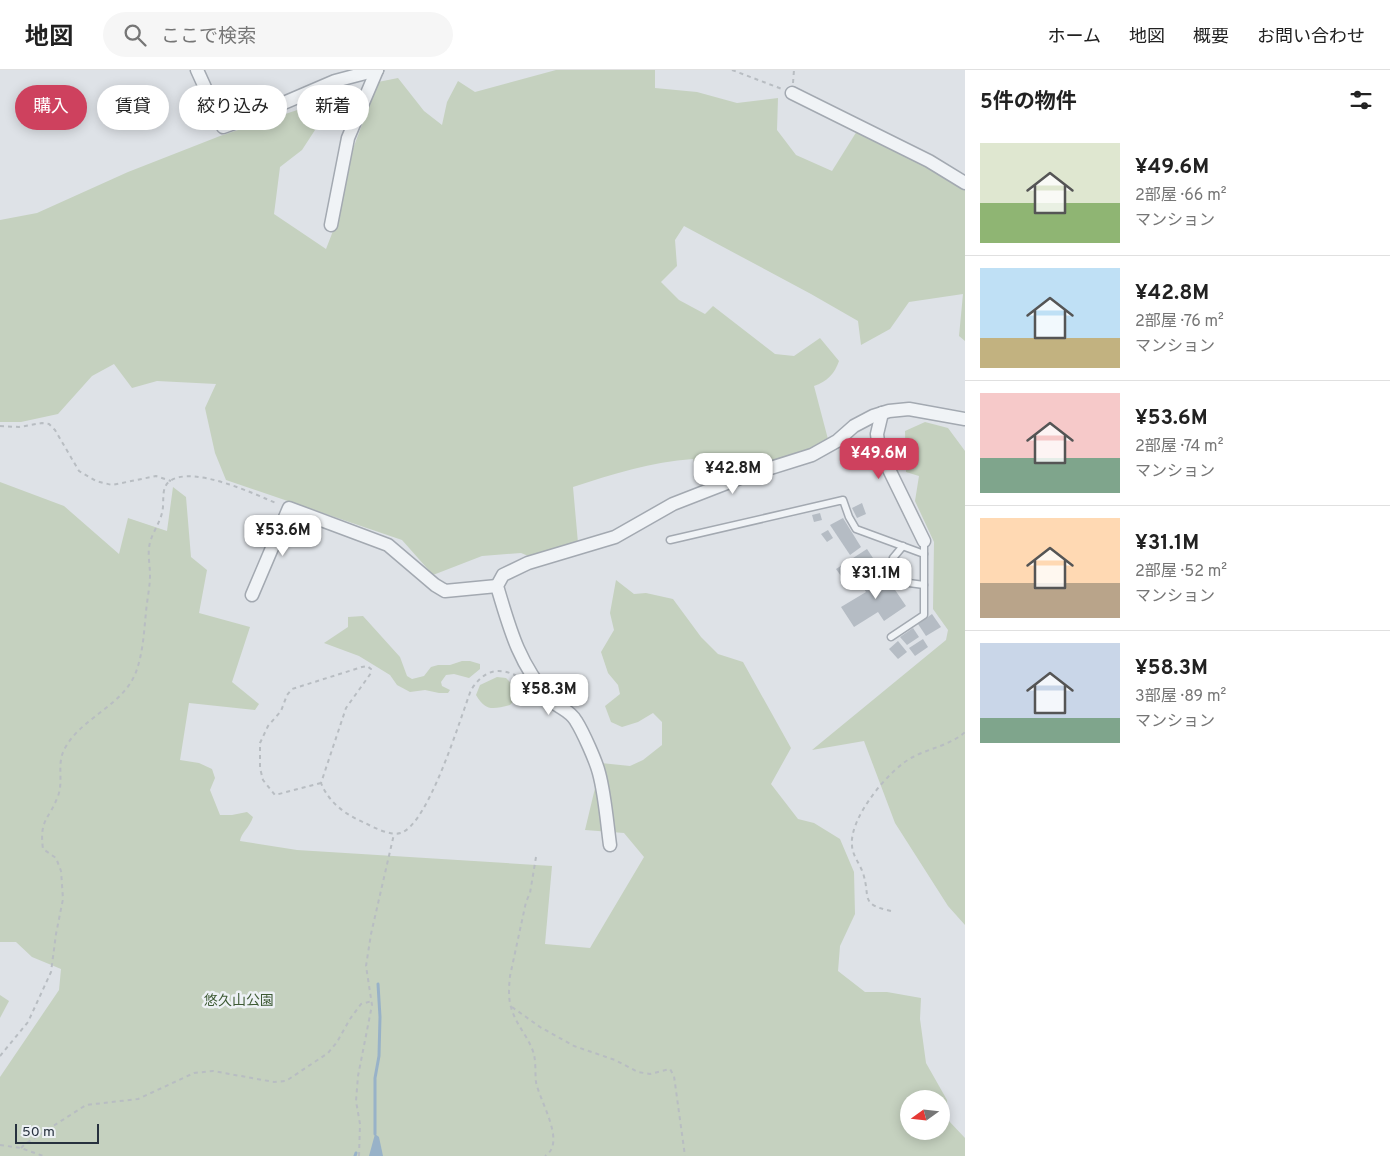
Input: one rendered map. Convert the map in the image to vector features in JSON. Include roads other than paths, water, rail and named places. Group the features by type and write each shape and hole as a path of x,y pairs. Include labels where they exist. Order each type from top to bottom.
{"street":[{"path":"197,70 223,127 335,81 377,70"},
{"path":"331,225 348,138 377,70"},
{"path":"792,94 930,161 965,183"},
{"path":"610,846 599,773 576,720 568,710 552,702 520,655 510,632 497,586 503,575 528,563 615,537 673,504 745,476 812,455 837,441 854,426 873,416 909,409 965,419"},
{"path":"882,414 877,434 879,449 924,547"},
{"path":"252,595 289,508 388,545 435,585 445,591 497,586"}],"lane":[{"path":"670,540 843,500 856,529 903,546 924,547 924,615 892,637"},
{"path":"903,546 893,558 909,583 924,585"}],"water":[{"path":"375,1134 379,1137 383,1156 369,1156"}],"waterway":[{"path":"375,1134 375,1078 379,1056 380,1017 378,984"}],"park label":[{"name":"悠久山公園","path":"239,1000"}]}
